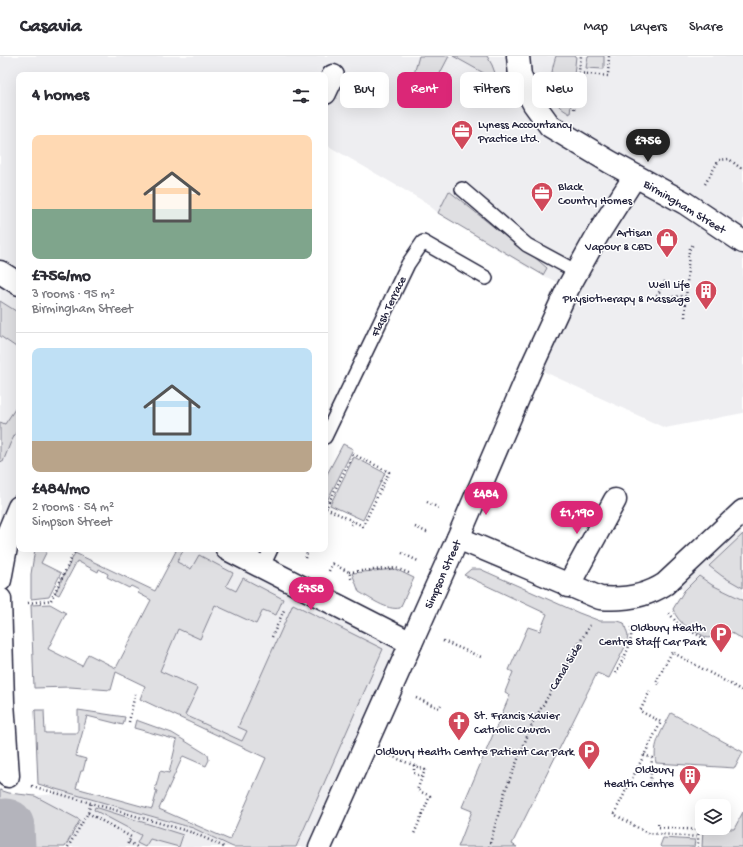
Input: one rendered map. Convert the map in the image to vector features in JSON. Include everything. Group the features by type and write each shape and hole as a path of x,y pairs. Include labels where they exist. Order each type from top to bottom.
{"street":[{"name":"Birmingham Street","path":"518,56 520,76 525,87 534,104 550,126 685,204 742,240"},
{"name":"Simpson Street","path":"320,847 458,538 532,366 568,288 598,234 635,176"},
{"path":"0,272 16,282"},
{"path":"568,586 615,500"},
{"path":"458,538 568,586 600,598 618,600 652,592 665,584 743,511"},
{"path":"0,580 9,531 16,514"},
{"path":"240,552 267,558 411,643"},
{"path":"0,598 3,702 8,776"}],"lane":[{"path":"462,188 527,245 577,272"},
{"name":"Flash Terrace","path":"328,431 408,264 423,242 486,278"}],"path":[{"path":"579,72 581,56"},
{"path":"587,74 608,76 609,56"},
{"path":"574,112 575,108"},
{"path":"704,187 719,160 729,159 743,170"},
{"path":"685,317 689,250 695,241"},
{"path":"665,281 656,298 687,296"},
{"path":"328,504 353,454 389,472 363,526 328,509"},
{"path":"426,502 447,512"},
{"path":"351,525 353,521"},
{"path":"415,527 430,534"},
{"path":"28,603 51,600 75,552"},
{"path":"402,553 419,561"},
{"path":"349,572 396,568 413,575"},
{"name":"Canal Side","path":"489,847 506,791 533,722 594,617 600,598"},
{"path":"272,637 285,609"},
{"path":"668,611 678,624 707,640"},
{"path":"616,673 629,647 632,636 628,621"},
{"path":"438,639 481,657"},
{"path":"659,684 656,682 672,652 743,691"},
{"path":"650,691 640,711 661,722 614,814 647,833 698,837"},
{"path":"129,722 135,694"},
{"path":"426,702 439,708 441,705"},
{"path":"389,755 425,770 417,790 430,796 414,834"},
{"path":"644,755 652,758 650,786"},
{"path":"414,765 414,773 422,776"},
{"path":"34,786 194,833 224,847"},
{"path":"68,847 88,813 91,802"},
{"path":"88,813 131,837 127,845"},
{"path":"658,824 658,827 699,830 698,847"},
{"path":"128,842 137,847"}],"shaded area":[{"path":"0,56 743,56 743,413 665,428 532,366 568,288 525,266 438,213 425,202 328,146 328,72 16,72 16,519 0,580"},
{"path":"419,56 449,56 441,72 415,72"},
{"path":"453,56 487,56 495,72 482,72"},
{"path":"556,56 576,56 574,72 552,72"},
{"path":"588,56 604,56 604,69 586,68"},
{"path":"561,108 571,108 570,114"},
{"path":"449,191 547,268 543,275 438,213"},
{"path":"0,301 16,311 16,347 0,336"},
{"path":"16,408 16,433 3,462 0,461 0,422 5,424"},
{"path":"343,444 353,449 328,499 328,472"},
{"path":"354,457 385,473 363,520 330,505"},
{"path":"730,523 743,535 743,625 684,591 670,579"},
{"path":"743,534 743,588 722,576 709,566"},
{"path":"35,552 46,552 41,563 61,573 49,597 31,599 31,574"},
{"path":"175,552 182,552 177,562 191,569 199,555 233,573 226,586 236,591 243,578 283,599 276,615 263,610 256,624 215,605 200,639 178,629 160,671 198,688 185,715 242,741 247,731 238,727 293,604 383,649 296,847 233,847 193,828 38,784 35,710 44,710 45,733 78,733 78,710 125,717 123,725 87,716 76,756 86,759 76,788 152,809 160,771 169,773 177,740 134,728 136,720 172,733 208,755 209,760 206,766 183,756 159,809 230,840 266,758 140,699 145,686 116,672 111,690 70,687 34,688 31,605 50,604 66,613 48,649 82,666 88,654 116,668 151,600 138,593 139,590 131,586 129,588 107,577 108,574 99,569 98,572 77,561 59,595 55,593 75,553 155,591"},
{"path":"183,552 233,552 411,643 320,847 237,847 278,758 141,694 145,686 122,674"},
{"path":"395,569 414,578 400,608 390,608 384,606 359,592 352,573"},
{"path":"471,569 480,569 600,621 618,621 624,623 628,636 626,645 609,678 597,673 512,844 517,847 458,847 472,811 462,807 510,695 505,692 513,672 509,670 528,627 540,631 547,614 464,575"},
{"path":"699,576 712,585 743,600 743,640 730,632 708,638 687,627 675,615 673,609 684,591"},
{"path":"671,713 743,752 735,768 656,763 655,750 661,732"},
{"path":"55,789 193,828 233,847 27,847 34,796 54,794"},
{"path":"0,790 9,793 35,796 80,820 65,847 0,847"},
{"path":"95,807 183,835 179,847 150,839 145,847 137,843 141,835 94,810"},
{"path":"743,812 743,847 702,847 703,835 731,835 731,829 734,829"},
{"path":"663,838 695,840 694,847 661,847"}],"waterway":[{"path":"6,827 7,847"}],"place":[{"name":"Lyness Accountancy Practice Ltd.","path":"462,150"},
{"name":"Black Country Homes","path":"542,212"},
{"name":"Artisan Vapour & CBD","path":"667,258"},
{"name":"Well Life Physiotherapy & Massage","path":"706,310"},
{"name":"Oldbury Health Centre Staff Car Park","path":"721,654"},
{"name":"St. Francis Xavier Catholic Church","path":"459,742"},
{"name":"Oldbury Health Centre Patient Car Park","path":"589,770"},
{"name":"Oldbury Health Centre","path":"690,796"}]}
